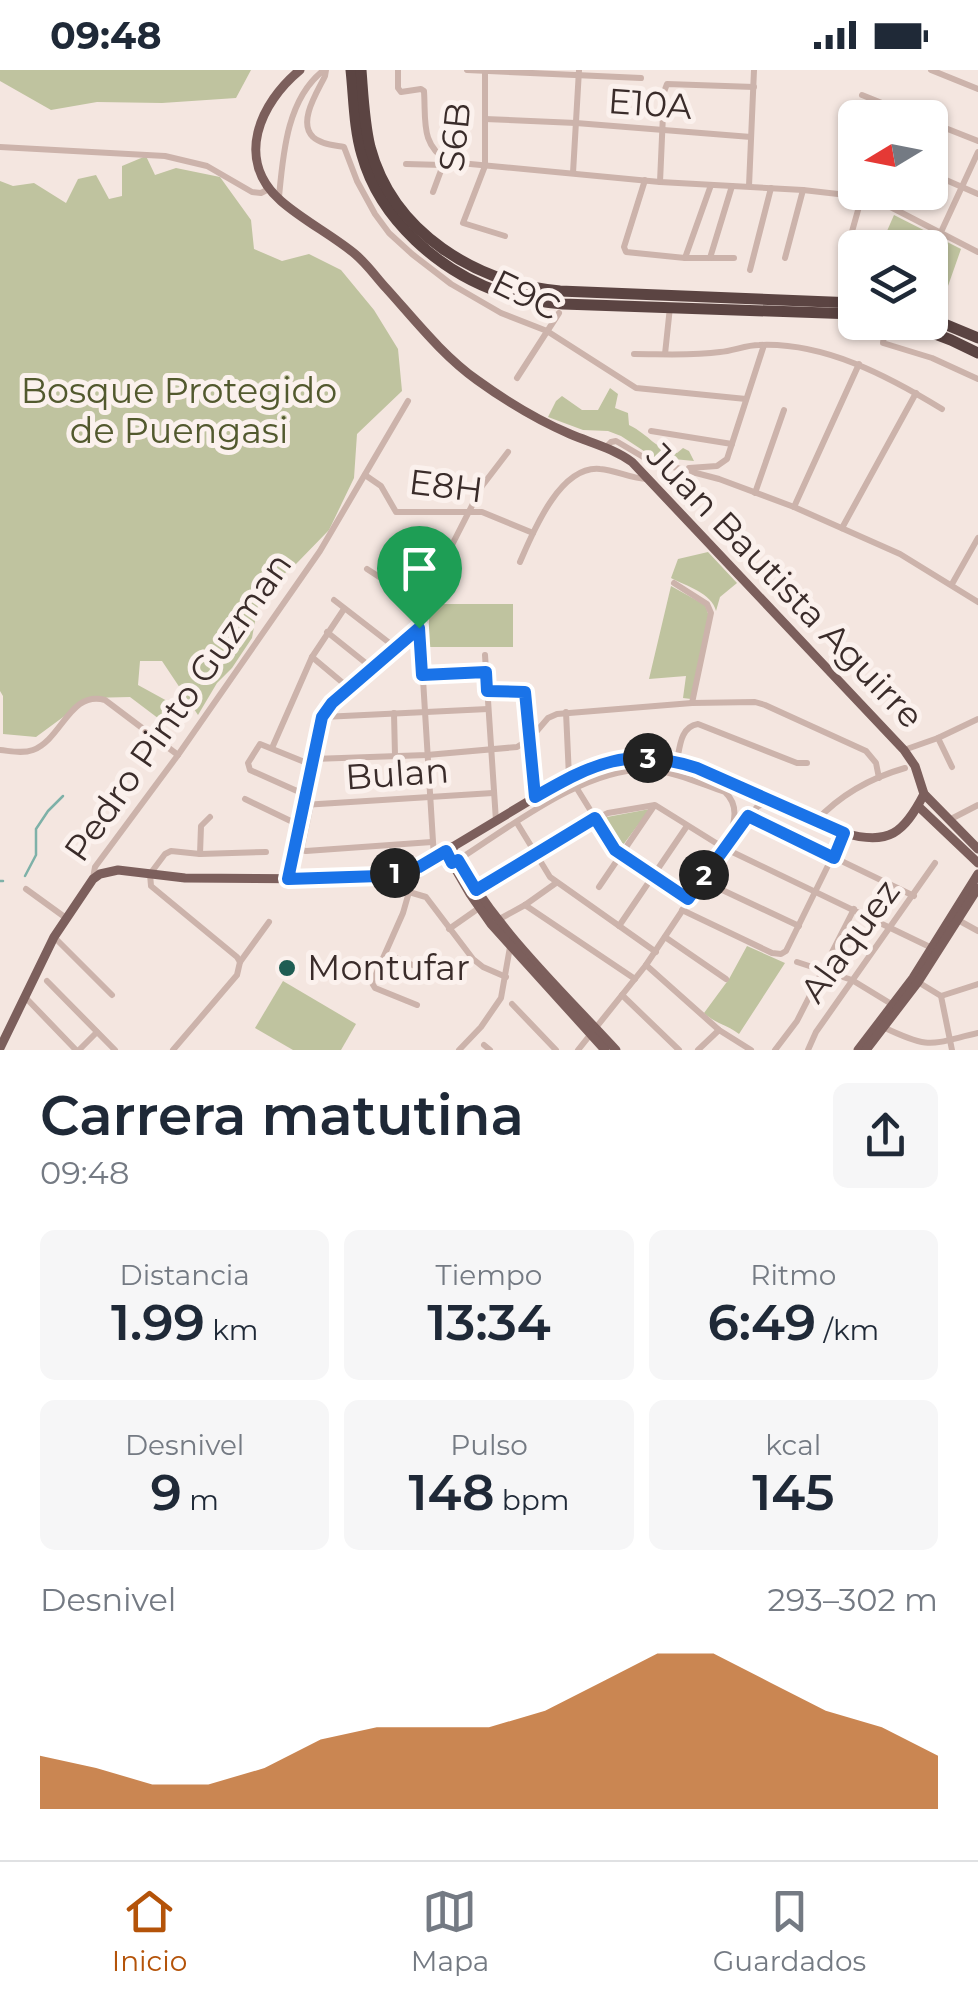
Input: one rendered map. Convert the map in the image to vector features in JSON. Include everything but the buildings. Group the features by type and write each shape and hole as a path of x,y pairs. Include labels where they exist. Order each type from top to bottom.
{"highway":[{"path":"351,70 358,136 371,180 416,249 471,280 516,297 563,304 838,313"},
{"path":"361,70 367,133 386,187 425,233 474,269 521,286 560,291 838,302"},
{"path":"948,326 978,338"},
{"path":"948,339 978,353"}],"main road":[{"name":"Juan Bautista Aguirre","path":"300,70 272,99 257,132 256,158 279,199 358,256 446,354 475,378 537,419 624,456 650,479 904,750 924,794 978,849"},
{"path":"93,879 111,870 185,878 288,879 380,876 408,870 570,777 620,758 677,762 844,833 869,839 889,836 906,825 924,794"},
{"path":"918,806 978,863"},
{"path":"448,849 479,908 593,1031 605,1050"},
{"path":"455,861 510,946 616,1050"},
{"path":"866,1050 918,982 978,874"},
{"name":"Pedro Pinto Guzman","path":"0,1048 54,937 93,879"},
{"path":"858,1050 978,888"},
{"path":"8,1032 8,1050"}],"street":[{"path":"279,199 288,132 307,88 325,70"},
{"name":"E9C","path":"325,70 326,76 310,110 308,128 314,138 344,147 357,181 389,233 416,249 451,284 547,331 636,388 746,399"},
{"path":"398,70 401,92 424,91 428,139 442,162"},
{"path":"467,70 641,78"},
{"path":"749,186 754,70"},
{"path":"931,70 978,89"},
{"name":"S6B","path":"485,71 484,166 463,222 505,236"},
{"path":"573,172 579,73"},
{"path":"660,182 664,88 669,84 754,87"},
{"path":"862,95 874,100"},
{"name":"E10A","path":"486,119 752,137"},
{"path":"948,130 978,142"},
{"path":"0,148 165,156 207,166 252,192 270,188"},
{"path":"942,230 978,152"},
{"path":"433,192 442,162"},
{"path":"406,164 442,162 838,194"},
{"path":"645,180 624,250 685,258 734,258"},
{"path":"948,181 978,194"},
{"path":"685,258 711,185"},
{"path":"710,258 732,186"},
{"path":"750,270 771,188"},
{"path":"785,258 803,190"},
{"path":"900,210 937,230"},
{"path":"948,236 978,252"},
{"path":"665,354 670,307"},
{"path":"517,378 559,313"},
{"path":"884,340 978,379"},
{"path":"683,470 723,464 727,459 764,345"},
{"path":"634,354 722,352 764,345 805,350 858,364 942,409"},
{"path":"794,507 858,364"},
{"path":"842,528 916,393"},
{"name":"Pedro Pinto Guzman","path":"93,879 95,867 320,551 408,400"},
{"path":"755,492 784,410"},
{"path":"651,430 732,444"},
{"path":"606,447 616,441 650,461 794,507 900,554 978,601"},
{"path":"434,858 418,614 482,486 508,452"},
{"path":"520,562 554,497 580,472 602,469 650,479"},
{"name":"E8H","path":"366,475 382,486 396,512 482,512 532,533"},
{"path":"952,584 978,538"},
{"path":"367,570 398,589 418,614"},
{"path":"674,583 707,604 711,613 692,703"},
{"path":"334,600 396,648"},
{"path":"272,748 312,657 344,609"},
{"path":"419,628 332,703 322,717 306,794 302,850 432,842"},
{"path":"327,632 372,668"},
{"path":"484,656 496,820"},
{"path":"312,657 349,688"},
{"path":"422,675 486,672"},
{"path":"487,691 525,692 535,797"},
{"path":"0,750 24,752 42,746 79,703 92,697 104,700 178,754"},
{"path":"306,794 250,770 248,763 260,744 312,762 490,750 517,747 548,718 566,712 692,703 765,705 866,752 876,763 879,778"},
{"path":"322,717 488,709"},
{"path":"566,712 570,777"},
{"path":"394,713 396,756"},
{"path":"904,750 978,719"},
{"path":"677,762 685,730 698,724 797,763 807,763"},
{"path":"938,738 952,767"},
{"path":"816,821 838,799 905,768"},
{"path":"455,861 576,787 616,773 645,769 668,772 730,796 735,806 734,822 726,846"},
{"path":"576,787 610,844 688,899"},
{"name":"Bulan","path":"307,805 493,793"},
{"path":"756,794 757,806"},
{"path":"245,799 299,826"},
{"path":"578,1050 656,952 700,880 748,816 769,800"},
{"path":"288,879 307,805"},
{"path":"949,820 978,805"},
{"path":"599,887 655,806"},
{"path":"476,890 595,818 655,806 726,846 935,949"},
{"path":"748,816 914,896"},
{"path":"200,854 201,826 210,817"},
{"path":"517,823 556,882 656,952"},
{"path":"619,926 688,826"},
{"path":"682,910 781,954 786,951 844,833"},
{"path":"240,962 151,886 150,874 171,850 200,854 266,852"},
{"name":"Alaquez","path":"808,1050 816,1032 936,863"},
{"path":"408,870 410,892 372,983 375,988 417,1005"},
{"path":"700,880 799,926"},
{"path":"493,922 556,882"},
{"path":"26,889 66,918"},
{"path":"410,892 426,897 473,959 506,976"},
{"path":"525,905 636,979"},
{"path":"449,928 479,908"},
{"path":"775,1050 792,1030 854,910"},
{"path":"958,920 978,931"},
{"path":"172,1050 238,976 240,962 269,922"},
{"path":"54,937 112,995"},
{"path":"665,937 726,979"},
{"path":"458,1050 482,1027 501,998 510,946"},
{"path":"386,954 432,973"},
{"path":"797,962 852,980 893,1005"},
{"path":"646,965 719,1030 751,1050"},
{"path":"47,981 115,1050"},
{"path":"918,982 941,996 952,1046"},
{"path":"941,996 978,984"},
{"path":"622,995 679,1050"},
{"path":"24,996 77,1050 97,1032"},
{"path":"512,1004 556,1050"},
{"path":"883,1027 919,1045 952,1046 978,1033"},
{"path":"698,1050 719,1030"}],"green space":[{"path":"0,70 251,70 236,98 97,102 51,110 0,81"},
{"name":"Bosque Protegido de Puengasi","path":"146,156 155,175 176,168 220,177 251,220 254,249 282,261 309,254 341,270 374,310 398,349 402,391 357,434 354,478 329,530 260,594 252,638 198,715 162,661 140,661 138,685 169,702 175,731 130,697 89,698 36,737 3,734 0,181 13,186 34,183 66,203 78,179 96,175 109,199 122,196 122,166"},
{"path":"894,215 924,230 887,230"},
{"path":"948,242 961,249 948,286"},
{"path":"610,388 618,394 615,408 628,413 629,425 669,451 689,451 694,461 653,457 608,431 583,430 548,417 562,396 582,410 598,410"},
{"path":"708,552 737,583 720,597 716,611 704,595 671,578 678,559"},
{"path":"671,586 705,605 709,616 691,699 683,698 686,676 649,679"},
{"path":"429,604 513,604 513,647 429,647"},
{"path":"650,809 623,845 615,844 601,824 607,817"},
{"path":"747,946 785,963 739,1034 704,1013"},
{"path":"283,981 356,1024 341,1050 293,1050 255,1028"}],"waterway":[{"path":"25,876 36,855 36,829 63,796"}],"place":[{"name":"Montufar","path":"287,968"}],"route":[{"path":"419,628 422,675 486,672 487,691 525,692 535,797 612,760 659,758 697,768 844,833 834,858 748,816 688,899 615,850 595,818 476,890 458,860 452,863 446,851 419,867 380,876 288,879 322,717 332,703 419,628"}]}
